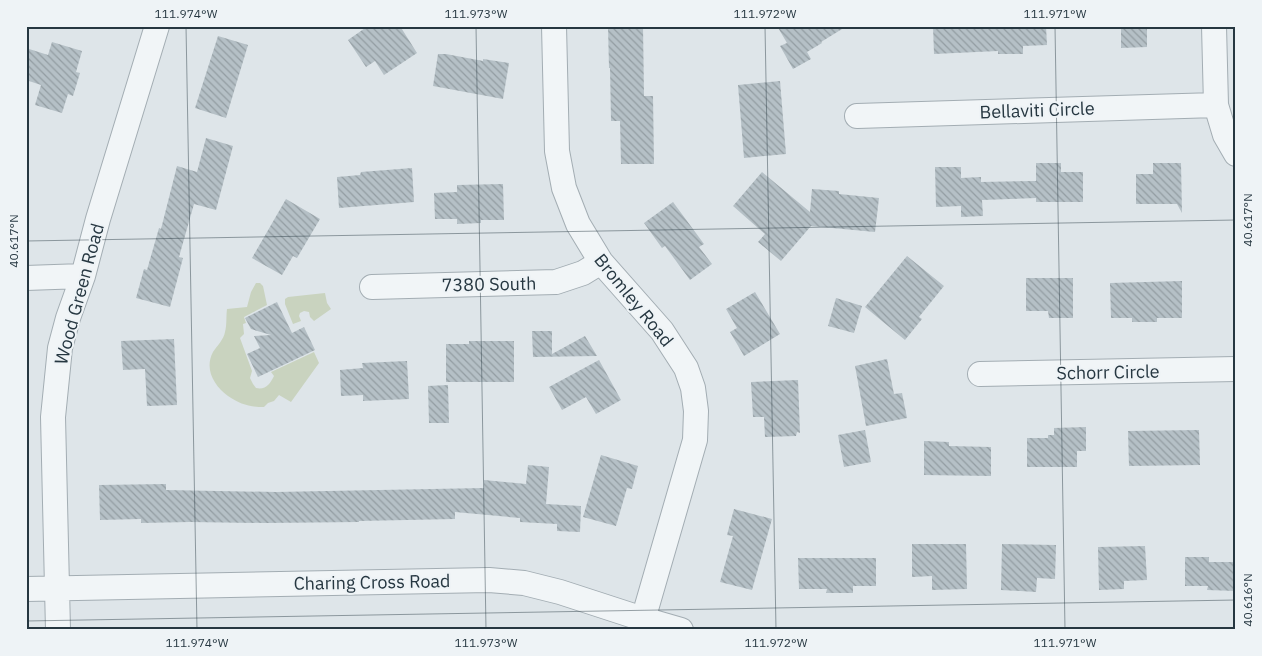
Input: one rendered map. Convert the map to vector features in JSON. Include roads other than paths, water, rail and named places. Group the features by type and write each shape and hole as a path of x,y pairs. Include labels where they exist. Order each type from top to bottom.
{"street":[{"name":"Wood Green Road","path":"58,630 53,417 60,348 157,26"},
{"name":"Bromley Road","path":"554,26 557,151 564,188 578,224 601,262 662,331 686,368 693,388 696,411 695,440 642,624"},
{"path":"1214,26 1216,104 1225,135 1236,154"},
{"name":"Bellaviti Circle","path":"858,116 1216,104"},
{"name":"7380 South","path":"372,287 556,282 583,273 601,262"},
{"path":"26,278 83,276"},
{"name":"Schorr Circle","path":"980,374 1236,369"},
{"name":"Charing Cross Road","path":"26,589 489,580 524,583 560,592 642,624 681,630"}]}
